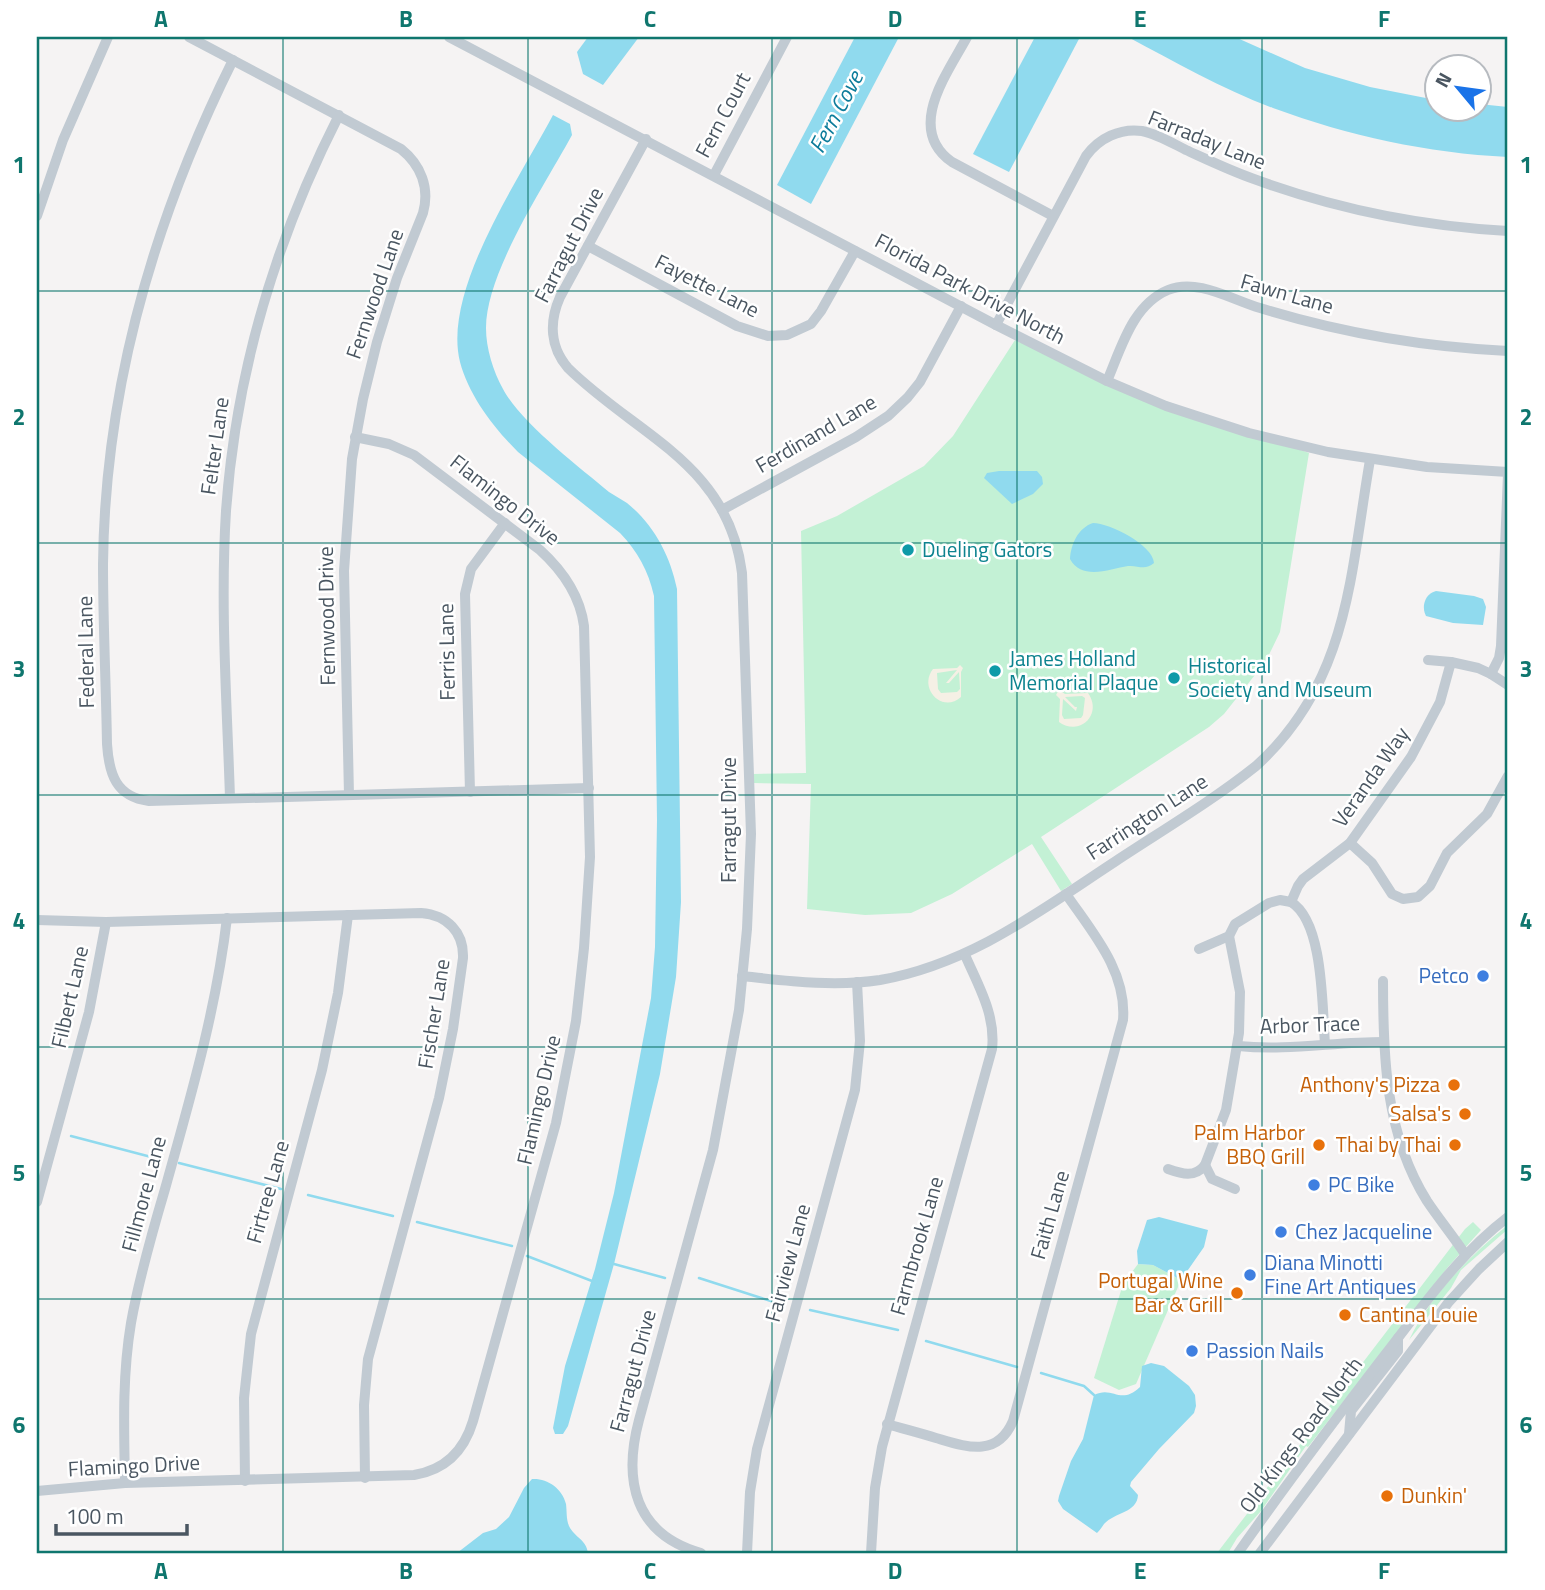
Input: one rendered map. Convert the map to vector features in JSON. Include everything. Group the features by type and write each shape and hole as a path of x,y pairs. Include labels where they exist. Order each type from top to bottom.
{"street":[{"path":"37,216 63,140 108,37"},
{"path":"189,37 339,116"},
{"name":"Florida Park Drive North","path":"449,37 996,326 1166,407 1284,442 1370,460 1508,473"},
{"name":"Fern Court","path":"714,175 787,37"},
{"path":"967,37 933,103 930,119 933,140 940,152 952,162 1053,216"},
{"name":"Federal Lane","path":"233,60 183,166 139,300 126,359 107,499 103,564 107,744 113,780 126,793 145,801 589,788"},
{"name":"Fernwood Lane","path":"339,116 401,149 416,165 425,186 425,206 397,278 377,342 355,437"},
{"name":"Felter Lane","path":"230,798 224,559 226,509 237,418 249,357 270,281 305,186 339,116"},
{"name":"Farraday Lane","path":"996,326 1090,150 1108,137 1133,131 1153,134 1252,179 1316,200 1416,222 1456,228 1508,230"},
{"name":"Farragut Drive","path":"646,139 554,312 552,332 556,350 563,363 688,464 708,488 722,510 739,557 744,600 751,834 743,976 732,1053 713,1150 631,1458 635,1492 649,1518 674,1543 701,1553"},
{"name":"Fayette Lane","path":"588,246 737,326 768,336 787,335 811,324 855,250"},
{"name":"Fawn Lane","path":"1107,381 1141,311 1163,293 1186,286 1350,332 1431,345 1508,351"},
{"name":"Ferdinand Lane","path":"722,510 856,437 888,416 920,382 961,306"},
{"name":"Flamingo Drive","path":"37,1491 125,1483 414,1475 432,1470 456,1454 471,1430 556,1124 579,999 588,907 589,788 585,641 581,610 571,585 556,565 414,455 389,444 355,437"},
{"name":"Fernwood Drive","path":"349,795 344,570 347,501 355,437"},
{"name":"Farrington Lane","path":"743,976 816,983 857,982 914,972 965,955 1018,926 1244,775 1275,748 1299,719 1326,671 1339,634 1370,460"},
{"path":"1491,674 1499,658 1501,646 1508,473"},
{"name":"Ferris Lane","path":"470,792 465,594 471,569 505,523"},
{"path":"1428,660 1470,666 1491,674 1508,685"},
{"name":"Veranda Way","path":"1291,902 1303,879 1350,843 1422,739 1440,702 1451,662"},
{"path":"1350,843 1372,863 1392,894 1403,899 1418,897 1430,886 1447,853 1487,814 1508,776"},
{"name":"Faith Lane","path":"887,1424 961,1445 979,1447 993,1444 1003,1437 1015,1412 1123,1020 1122,996 1116,973 1066,894"},
{"path":"1168,1169 1193,1174 1200,1172 1223,1121 1238,1046 1240,992 1229,936 1235,924 1269,903 1280,900 1291,902 1304,912 1316,950 1325,1044"},
{"name":"Firtree Lane","path":"245,1481 244,1398 251,1334 322,1070 336,1002 348,915"},
{"name":"Fischer Lane","path":"37,920 106,922 435,915 447,921 456,931 463,952 455,1017 439,1098 368,1359 364,1405 365,1478"},
{"name":"Fillmore Lane","path":"125,1483 123,1408 131,1324 146,1254 206,1037 227,918"},
{"name":"Filbert Lane","path":"37,1202 85,1027 106,922"},
{"path":"1199,949 1229,936"},
{"name":"Farmbrook Lane","path":"871,1553 876,1480 887,1424 992,1049 991,1018 965,955"},
{"path":"1384,981 1383,1042 1390,1101 1405,1154 1426,1200 1465,1254"},
{"name":"Fairview Lane","path":"747,1553 751,1484 757,1449 855,1090 860,1051 857,982"},
{"name":"Arbor Trace","path":"1238,1046 1283,1049 1383,1042"},
{"path":"1205,1165 1212,1179 1235,1189"},
{"name":"Old Kings Road North","path":"1238,1553 1332,1423 1465,1254 1508,1217"},
{"name":"Old Kings Road North","path":"1260,1553 1448,1303 1508,1242"},
{"path":"1349,1434 1351,1411 1398,1351 1399,1337"}],"green space":[{"path":"1015,340 1099,377 1309,453 1280,632 1266,661 1224,714 1209,727 1041,837 1072,884 1061,891 1032,844 952,894 911,913 865,915 807,909 811,784 753,783 753,774 806,773 801,531 837,516 924,466 953,436"},
{"path":"1473,1222 1481,1230 1448,1267 1308,1447 1306,1446 1228,1553 1217,1553 1465,1229"},
{"path":"1508,1225 1508,1229 1461,1270 1451,1288 1409,1340 1428,1307 1452,1277"},
{"path":"1138,1264 1153,1265 1181,1280 1136,1384 1119,1390 1094,1378 1123,1284"}],"sand":[{"path":"960,665 963,668 961,697 954,701 940,701 930,691 929,676 933,669 957,668","holes":["957,670 946,683 949,683 959,672 960,689 957,692 941,693 938,689 937,673"]},
{"path":"1059,690 1065,694 1088,693 1093,708 1087,721 1074,727 1059,722 1060,699 1056,695","holes":["1065,697 1085,698 1081,718 1064,719 1063,699 1076,711 1077,707"]}],"water":[{"path":"588,37 639,37 603,85 583,74 577,52"},
{"name":"Fern Cove","path":"855,37 899,37 811,204 777,185"},
{"path":"1035,37 1080,37 1009,172 973,154"},
{"path":"1128,37 1235,37 1305,68 1370,87 1422,97 1422,122 1492,122 1492,105 1508,107 1508,157 1448,152 1359,135 1273,108 1199,75"},
{"path":"553,115 570,124 572,135 506,256 489,306 487,343 496,375 511,402 551,444 637,512 660,542 670,564 677,589 681,902 676,977 660,1074 614,1264 568,1426 563,1434 555,1434 553,1428 565,1366 595,1269 614,1193 651,998 655,947 657,820 654,596 649,578 637,554 620,533 509,443 476,399 460,362 457,333 462,302 473,269 504,202"},
{"path":"1037,471 1043,484 1033,494 1012,504 984,478 987,473"},
{"path":"1093,523 1130,536 1146,549 1154,563 1144,567 1128,566 1097,572 1089,572 1075,566 1070,559 1074,542 1083,529"},
{"path":"1436,591 1483,599 1486,607 1483,625 1453,623 1426,616 1425,601"},
{"path":"1159,1217 1208,1230 1204,1247 1181,1280 1153,1265 1138,1264 1137,1251 1147,1220"},
{"path":"1151,1363 1164,1366 1189,1386 1195,1395 1194,1413 1131,1482 1130,1486 1138,1495 1134,1505 1109,1520 1097,1533 1063,1509 1058,1501 1059,1496 1071,1461 1083,1439 1094,1395 1106,1392 1127,1395 1133,1392 1140,1387 1142,1366"},
{"path":"532,1479 548,1482 561,1493 566,1504 569,1526 585,1545 588,1553 457,1553 483,1533 496,1529 509,1517 524,1488"}],"waterway":[{"path":"71,1136 155,1158"},
{"path":"179,1163 281,1189"},
{"path":"308,1195 393,1216"},
{"path":"417,1222 512,1246"},
{"path":"527,1256 592,1281"},
{"path":"614,1264 665,1278"},
{"path":"699,1278 777,1303"},
{"path":"810,1310 898,1330"},
{"path":"926,1341 1017,1367"},
{"path":"1041,1373 1084,1386 1094,1395"}],"place":[{"name":"Dueling Gators","path":"908,550"},
{"name":"James Holland Memorial Plaque","path":"995,671"},
{"name":"Historical Society and Museum","path":"1174,678"},
{"name":"Petco","path":"1483,976"},
{"name":"Anthony's Pizza","path":"1454,1085"},
{"name":"Salsa's","path":"1465,1114"},
{"name":"Palm Harbor BBQ Grill","path":"1319,1145"},
{"name":"Thai by Thai","path":"1455,1145"},
{"name":"PC Bike","path":"1314,1185"},
{"name":"Chez Jacqueline","path":"1281,1232"},
{"name":"Diana Minotti Fine Art Antiques","path":"1250,1275"},
{"name":"Portugal Wine Bar & Grill","path":"1237,1293"},
{"name":"Cantina Louie","path":"1345,1315"},
{"name":"Passion Nails","path":"1192,1351"},
{"name":"Dunkin'","path":"1387,1496"}]}
